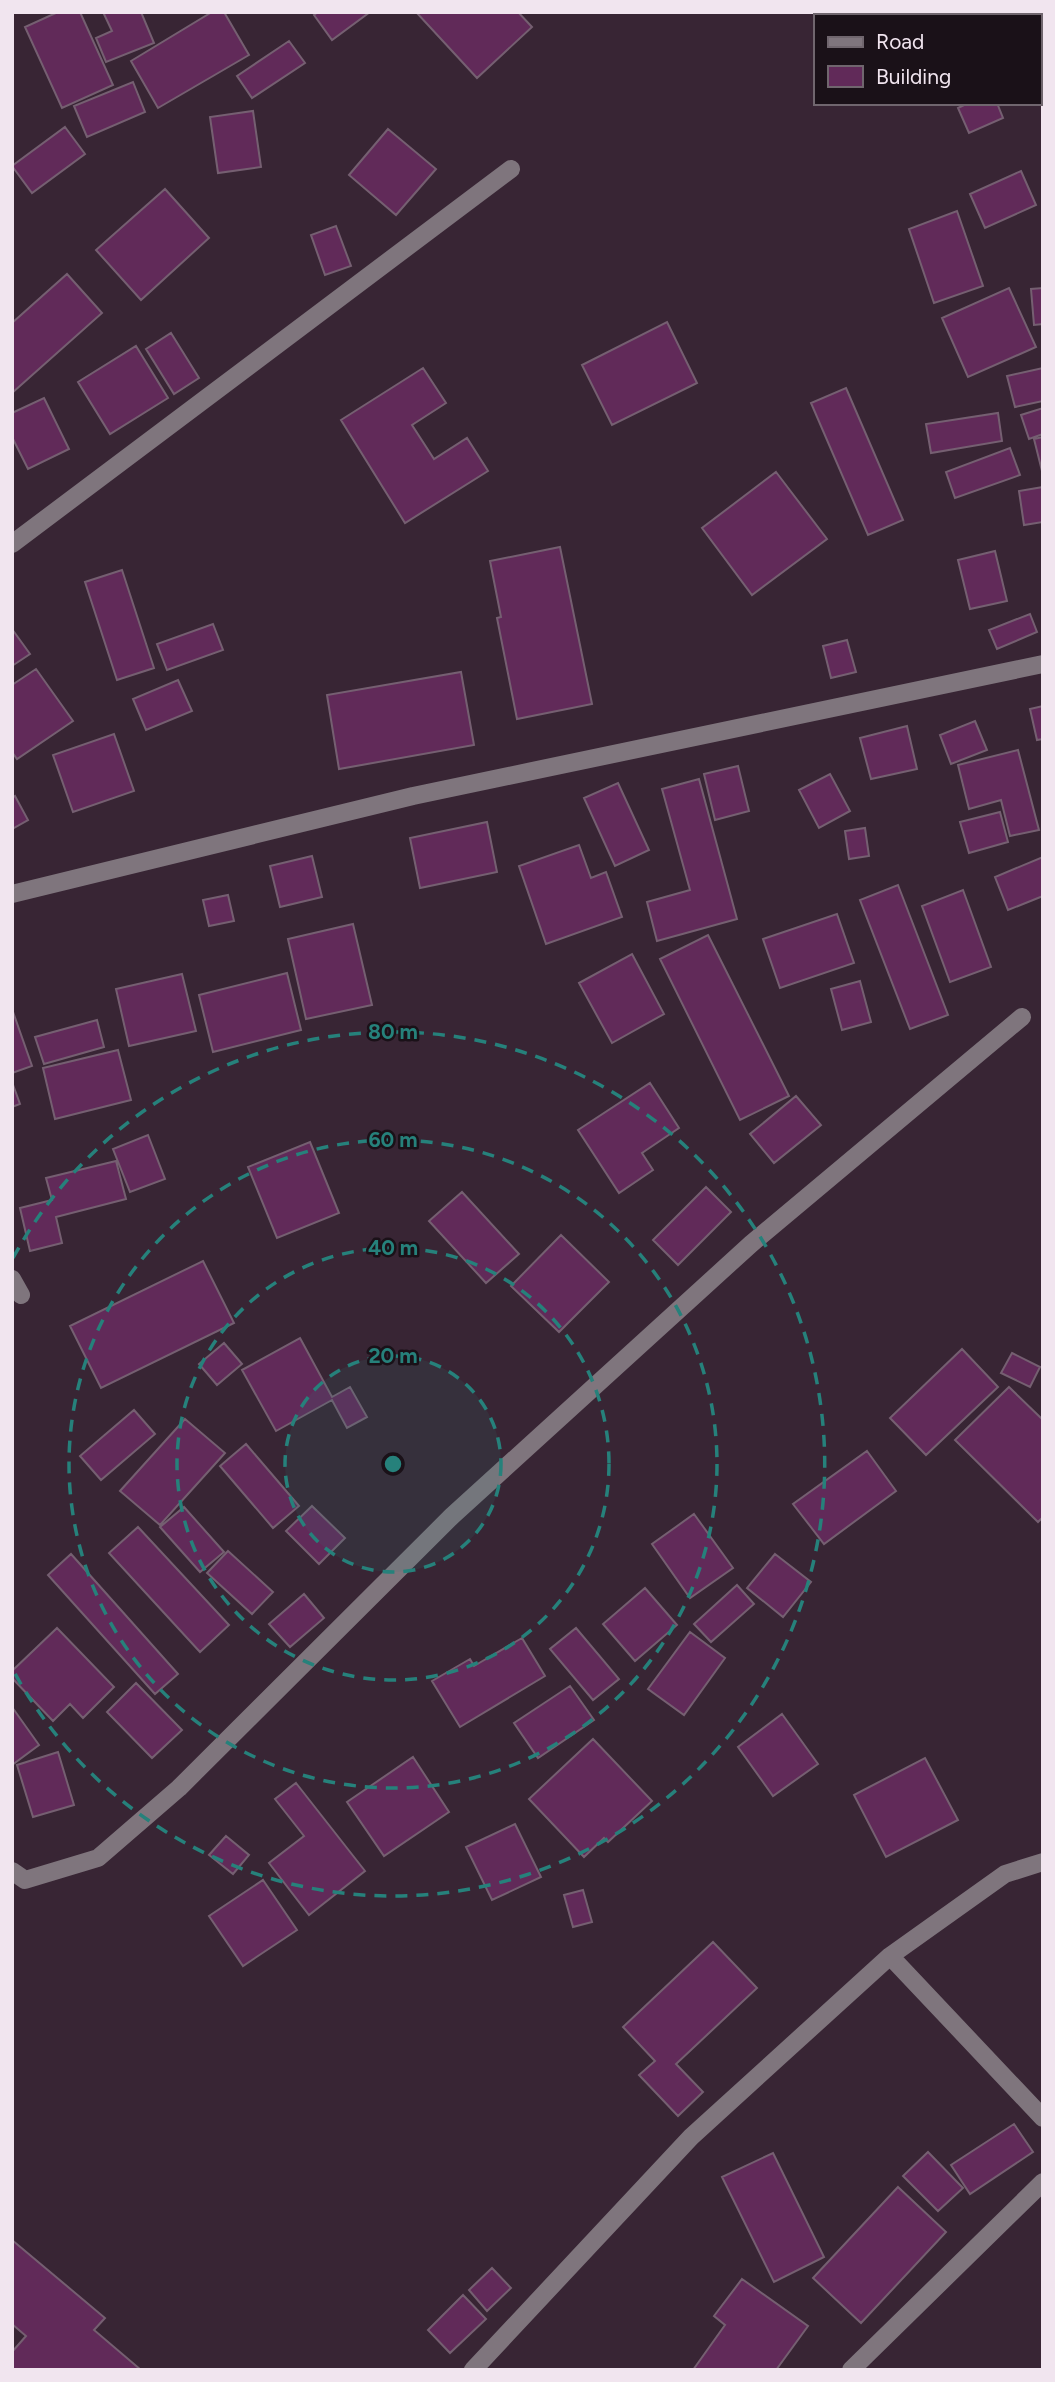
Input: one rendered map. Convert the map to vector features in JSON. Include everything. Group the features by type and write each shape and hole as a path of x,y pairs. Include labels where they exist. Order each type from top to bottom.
{"street":[{"path":"12,544 512,169"},
{"path":"12,894 412,796 1043,664"},
{"path":"12,1871 25,1880 98,1858 179,1788 452,1516 751,1244 1023,1017"},
{"path":"472,2370 691,2137 890,1956 1005,1874 1043,1862"},
{"path":"890,1956 1043,2118"},
{"path":"851,2370 1043,2182"}],"building":[{"path":"58,12 80,12 113,85 62,108 25,27"},
{"path":"103,12 141,12 154,43 106,62 96,38 112,31"},
{"path":"212,12 224,12 249,55 158,108 131,61"},
{"path":"318,12 370,12 332,40 314,15"},
{"path":"416,12 518,12 532,27 477,78"},
{"path":"289,41 305,63 252,98 237,76"},
{"path":"133,82 145,112 87,137 74,106"},
{"path":"964,105 998,105 1003,118 969,133 958,108"},
{"path":"253,111 261,167 218,173 210,117"},
{"path":"65,127 85,154 32,193 12,166"},
{"path":"388,129 436,169 396,215 349,175"},
{"path":"1021,171 1036,205 985,228 970,194"},
{"path":"165,189 209,238 141,300 96,250"},
{"path":"957,211 983,286 934,303 909,229"},
{"path":"336,226 351,266 325,275 311,235"},
{"path":"67,274 102,313 12,393 12,323"},
{"path":"1009,288 1036,347 968,377 942,318"},
{"path":"1043,288 1043,324 1034,325 1031,289"},
{"path":"667,322 697,383 612,425 582,365"},
{"path":"171,333 199,378 174,394 146,349"},
{"path":"136,346 168,398 110,434 78,382"},
{"path":"423,368 446,403 412,425 434,459 467,438 488,471 405,523 341,420"},
{"path":"1043,368 1043,401 1015,407 1007,376"},
{"path":"846,388 903,520 868,535 811,403"},
{"path":"44,398 69,449 28,469 12,437 12,413"},
{"path":"1043,408 1043,434 1029,439 1021,415"},
{"path":"998,413 1002,441 931,453 926,424"},
{"path":"1043,437 1043,470 1042,471 1034,439"},
{"path":"1010,448 1020,475 955,498 946,472"},
{"path":"776,472 827,539 752,595 702,528"},
{"path":"1043,487 1043,522 1024,525 1019,491"},
{"path":"560,547 592,704 517,719 497,618 501,617 490,561"},
{"path":"995,551 1007,601 970,609 958,560"},
{"path":"122,570 154,668 117,680 85,582"},
{"path":"1030,614 1037,632 997,649 989,630"},
{"path":"213,624 223,650 167,670 157,644"},
{"path":"12,629 30,654 12,666"},
{"path":"847,640 856,672 831,678 823,646"},
{"path":"36,669 73,721 17,759 12,752 12,685"},
{"path":"461,672 474,745 339,769 327,695"},
{"path":"178,680 192,711 146,730 133,699"},
{"path":"1043,706 1043,739 1037,740 1030,709"},
{"path":"975,721 987,750 951,764 940,735"},
{"path":"907,726 917,769 871,779 860,738"},
{"path":"114,734 134,791 73,812 53,755"},
{"path":"1018,750 1039,830 1010,836 1001,800 969,809 958,765"},
{"path":"738,766 749,811 715,820 704,774"},
{"path":"830,774 850,811 819,828 799,790"},
{"path":"699,779 737,919 657,941 647,902 690,890 662,789"},
{"path":"618,783 649,850 615,866 584,798"},
{"path":"15,796 28,820 12,829 12,798"},
{"path":"1000,812 1008,842 969,853 960,822"},
{"path":"487,822 497,872 420,888 410,838"},
{"path":"865,828 869,856 849,859 845,831"},
{"path":"579,845 591,878 606,872 622,917 546,944 519,866"},
{"path":"312,856 322,897 280,907 270,866"},
{"path":"1043,857 1043,896 1008,910 995,877"},
{"path":"898,885 948,1015 910,1029 860,900"},
{"path":"963,890 991,967 950,982 922,906"},
{"path":"228,895 234,921 209,926 203,900"},
{"path":"837,914 854,963 780,988 763,939"},
{"path":"353,924 372,1005 306,1019 288,939"},
{"path":"708,935 789,1096 740,1120 660,959"},
{"path":"632,954 664,1014 612,1043 579,983"},
{"path":"287,973 301,1030 213,1052 199,995"},
{"path":"182,974 196,1031 129,1046 116,989"},
{"path":"860,981 871,1022 842,1030 831,989"},
{"path":"12,1009 32,1066 12,1073"},
{"path":"97,1020 104,1047 44,1064 35,1037"},
{"path":"118,1050 131,1100 55,1119 43,1068"},
{"path":"12,1082 20,1104 12,1107"},
{"path":"650,1083 679,1128 642,1153 653,1170 619,1193 578,1130"},
{"path":"796,1096 821,1125 774,1163 750,1134"},
{"path":"148,1135 165,1179 130,1192 113,1149"},
{"path":"310,1142 339,1213 277,1238 248,1167"},
{"path":"116,1161 126,1199 56,1217 62,1243 30,1251 20,1208 52,1200 46,1178"},
{"path":"706,1187 731,1212 678,1265 653,1240"},
{"path":"462,1192 519,1254 486,1283 429,1221"},
{"path":"561,1235 609,1282 559,1332 511,1286"},
{"path":"203,1261 234,1323 101,1388 70,1326"},
{"path":"300,1338 332,1397 350,1387 367,1417 347,1428 332,1400 276,1431 242,1370"},
{"path":"224,1343 242,1364 217,1385 199,1364"},
{"path":"962,1349 998,1387 926,1455 890,1418"},
{"path":"1012,1353 1040,1367 1030,1387 1001,1373"},
{"path":"1009,1387 1043,1420 1043,1517 1038,1522 955,1440"},
{"path":"134,1410 155,1434 101,1480 80,1456"},
{"path":"185,1419 225,1453 160,1525 120,1491"},
{"path":"246,1444 299,1506 273,1528 220,1466"},
{"path":"867,1451 896,1491 824,1544 793,1504"},
{"path":"312,1506 345,1538 319,1564 286,1531"},
{"path":"184,1507 224,1552 200,1572 160,1527"},
{"path":"694,1514 733,1568 690,1598 652,1544"},
{"path":"138,1527 229,1625 200,1652 109,1553"},
{"path":"228,1551 273,1592 252,1614 207,1573"},
{"path":"71,1554 178,1674 155,1694 48,1575"},
{"path":"775,1554 811,1582 783,1617 747,1588"},
{"path":"737,1585 754,1604 711,1642 694,1624"},
{"path":"645,1588 677,1625 635,1661 603,1624"},
{"path":"304,1594 324,1618 290,1647 269,1624"},
{"path":"57,1628 114,1687 83,1718 70,1704 53,1721 12,1678 12,1671"},
{"path":"576,1628 619,1679 593,1700 550,1649"},
{"path":"690,1632 725,1658 684,1715 648,1689"},
{"path":"522,1638 545,1676 460,1727 432,1681 470,1659 474,1666"},
{"path":"136,1683 182,1730 152,1758 107,1712"},
{"path":"570,1686 594,1720 538,1758 514,1723"},
{"path":"12,1707 39,1745 12,1765"},
{"path":"782,1714 818,1764 773,1796 738,1747"},
{"path":"593,1739 652,1801 608,1842 604,1838 584,1857 529,1799"},
{"path":"58,1752 74,1805 33,1817 17,1765"},
{"path":"413,1757 449,1812 384,1856 347,1802"},
{"path":"925,1758 958,1820 886,1857 854,1795"},
{"path":"296,1783 365,1871 309,1915 269,1863 304,1836 275,1799"},
{"path":"515,1824 541,1877 492,1900 466,1847"},
{"path":"226,1836 249,1855 233,1874 209,1855"},
{"path":"263,1880 297,1930 243,1966 209,1916"},
{"path":"583,1890 592,1922 573,1927 564,1895"},
{"path":"713,1942 757,1988 676,2064 703,2092 678,2116 639,2075 655,2061 623,2027"},
{"path":"1014,2124 1033,2152 970,2194 951,2165"},
{"path":"928,2152 963,2188 938,2211 903,2176"},
{"path":"773,2153 824,2257 774,2282 722,2177"},
{"path":"898,2187 946,2232 861,2323 813,2278"},
{"path":"12,2240 105,2318 94,2330 141,2370 12,2370 12,2352 26,2336 12,2324"},
{"path":"492,2268 511,2288 487,2311 469,2290"},
{"path":"742,2279 808,2326 776,2370 693,2370 725,2325 714,2316"},
{"path":"463,2295 486,2319 450,2353 428,2330"}]}
